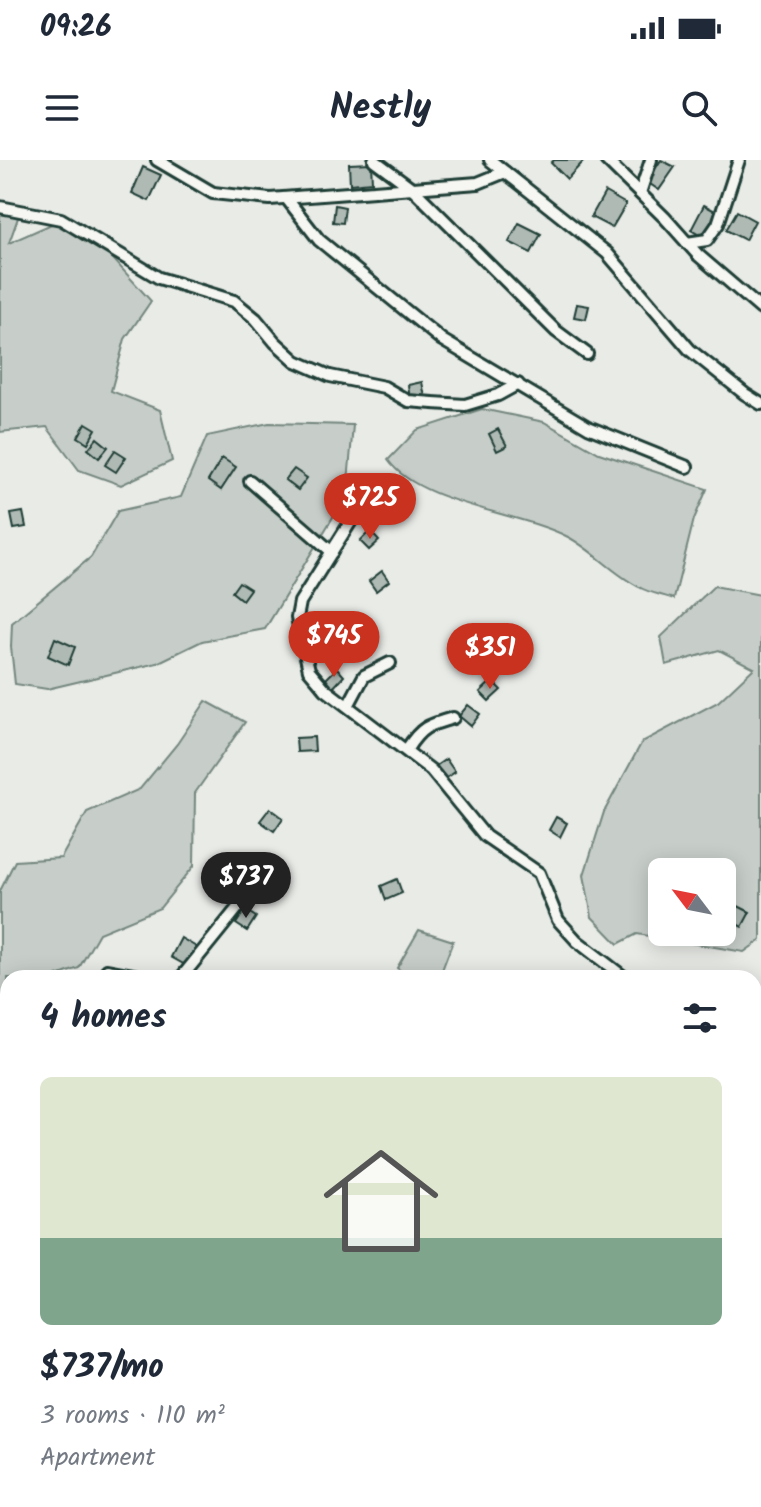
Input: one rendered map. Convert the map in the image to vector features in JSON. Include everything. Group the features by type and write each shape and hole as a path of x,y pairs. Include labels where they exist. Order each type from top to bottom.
{"street":[{"path":"157,160 213,193 287,199 478,183 505,172"},
{"path":"374,160 413,189 556,331 587,354"},
{"path":"490,160 607,253 690,350 761,404"},
{"path":"606,160 687,243 761,309"},
{"path":"640,193 651,160"},
{"path":"687,243 707,240 718,224 739,160"},
{"path":"287,199 319,240 442,340 588,427 687,467"},
{"path":"0,207 61,219 159,278 234,301 296,361 330,376 384,387 408,401 465,405 498,395 518,384"},
{"path":"250,481 332,552"},
{"path":"363,502 300,602 297,618 309,670 326,690 431,770 485,836 539,873 558,920 577,941 615,970"},
{"path":"348,706 364,676 390,663"},
{"path":"407,749 418,732 427,725 453,718"},
{"path":"187,970 257,884"}],"shaded area":[{"path":"0,205 20,212 9,243 63,219 97,241 151,301 125,339 111,391 160,410 172,461 121,485 79,470 47,427 0,432"},
{"path":"482,409 544,422 599,453 707,489 694,519 674,599 630,582 568,537 422,487 403,475 388,460 417,430"},
{"path":"269,423 353,425 347,494 265,629 202,641 157,663 47,689 15,684 12,623 91,557 118,511 181,497 207,436"},
{"path":"714,586 761,595 761,940 744,952 708,946 736,946 736,858 648,858 648,936 637,934 618,944 592,917 584,875 604,812 642,742 718,702 754,668 719,650 666,665 661,637"},
{"path":"206,701 245,722 195,793 194,866 160,908 99,933 79,968 0,970 0,891 15,861 61,858 87,812 140,789 177,744"},
{"path":"419,930 453,941 442,970 397,968"}],"building":[{"path":"554,160 583,162 567,179 551,163"},
{"path":"661,160 675,167 659,190 647,182"},
{"path":"371,163 372,182 350,184 349,164"},
{"path":"143,167 161,175 149,201 132,193"},
{"path":"605,192 626,204 612,228 591,217"},
{"path":"335,205 345,207 343,223 333,222"},
{"path":"704,205 717,212 703,237 691,230"},
{"path":"737,211 755,221 745,240 726,230"},
{"path":"519,223 541,234 531,253 509,242"},
{"path":"577,304 589,306 586,319 574,317"},
{"path":"422,382 425,397 410,400 408,385"},
{"path":"86,423 96,429 88,443 78,437"},
{"path":"498,429 507,446 497,451 489,434"},
{"path":"97,438 108,447 99,458 88,449"},
{"path":"115,450 126,457 116,472 105,465"},
{"path":"222,458 236,467 221,490 208,481"},
{"path":"294,469 307,478 298,490 285,480"},
{"path":"23,512 26,527 14,529 11,514"},
{"path":"370,531 379,541 369,550 360,541"},
{"path":"382,571 389,581 376,591 369,581"},
{"path":"239,582 250,589 242,600 232,592"},
{"path":"55,638 75,647 68,665 48,656"},
{"path":"337,668 344,676 332,689 324,681"},
{"path":"492,681 501,690 489,701 480,692"},
{"path":"468,705 480,714 471,726 459,716"},
{"path":"314,737 315,751 297,752 296,738"},
{"path":"446,759 455,772 442,781 433,768"},
{"path":"270,808 283,818 274,831 260,821"},
{"path":"556,817 567,823 560,837 549,830"},
{"path":"397,879 402,893 386,900 381,886"},
{"path":"736,905 750,912 742,927 736,924"},
{"path":"245,910 256,917 247,931 236,924"},
{"path":"181,938 198,948 187,966 171,957"}]}
